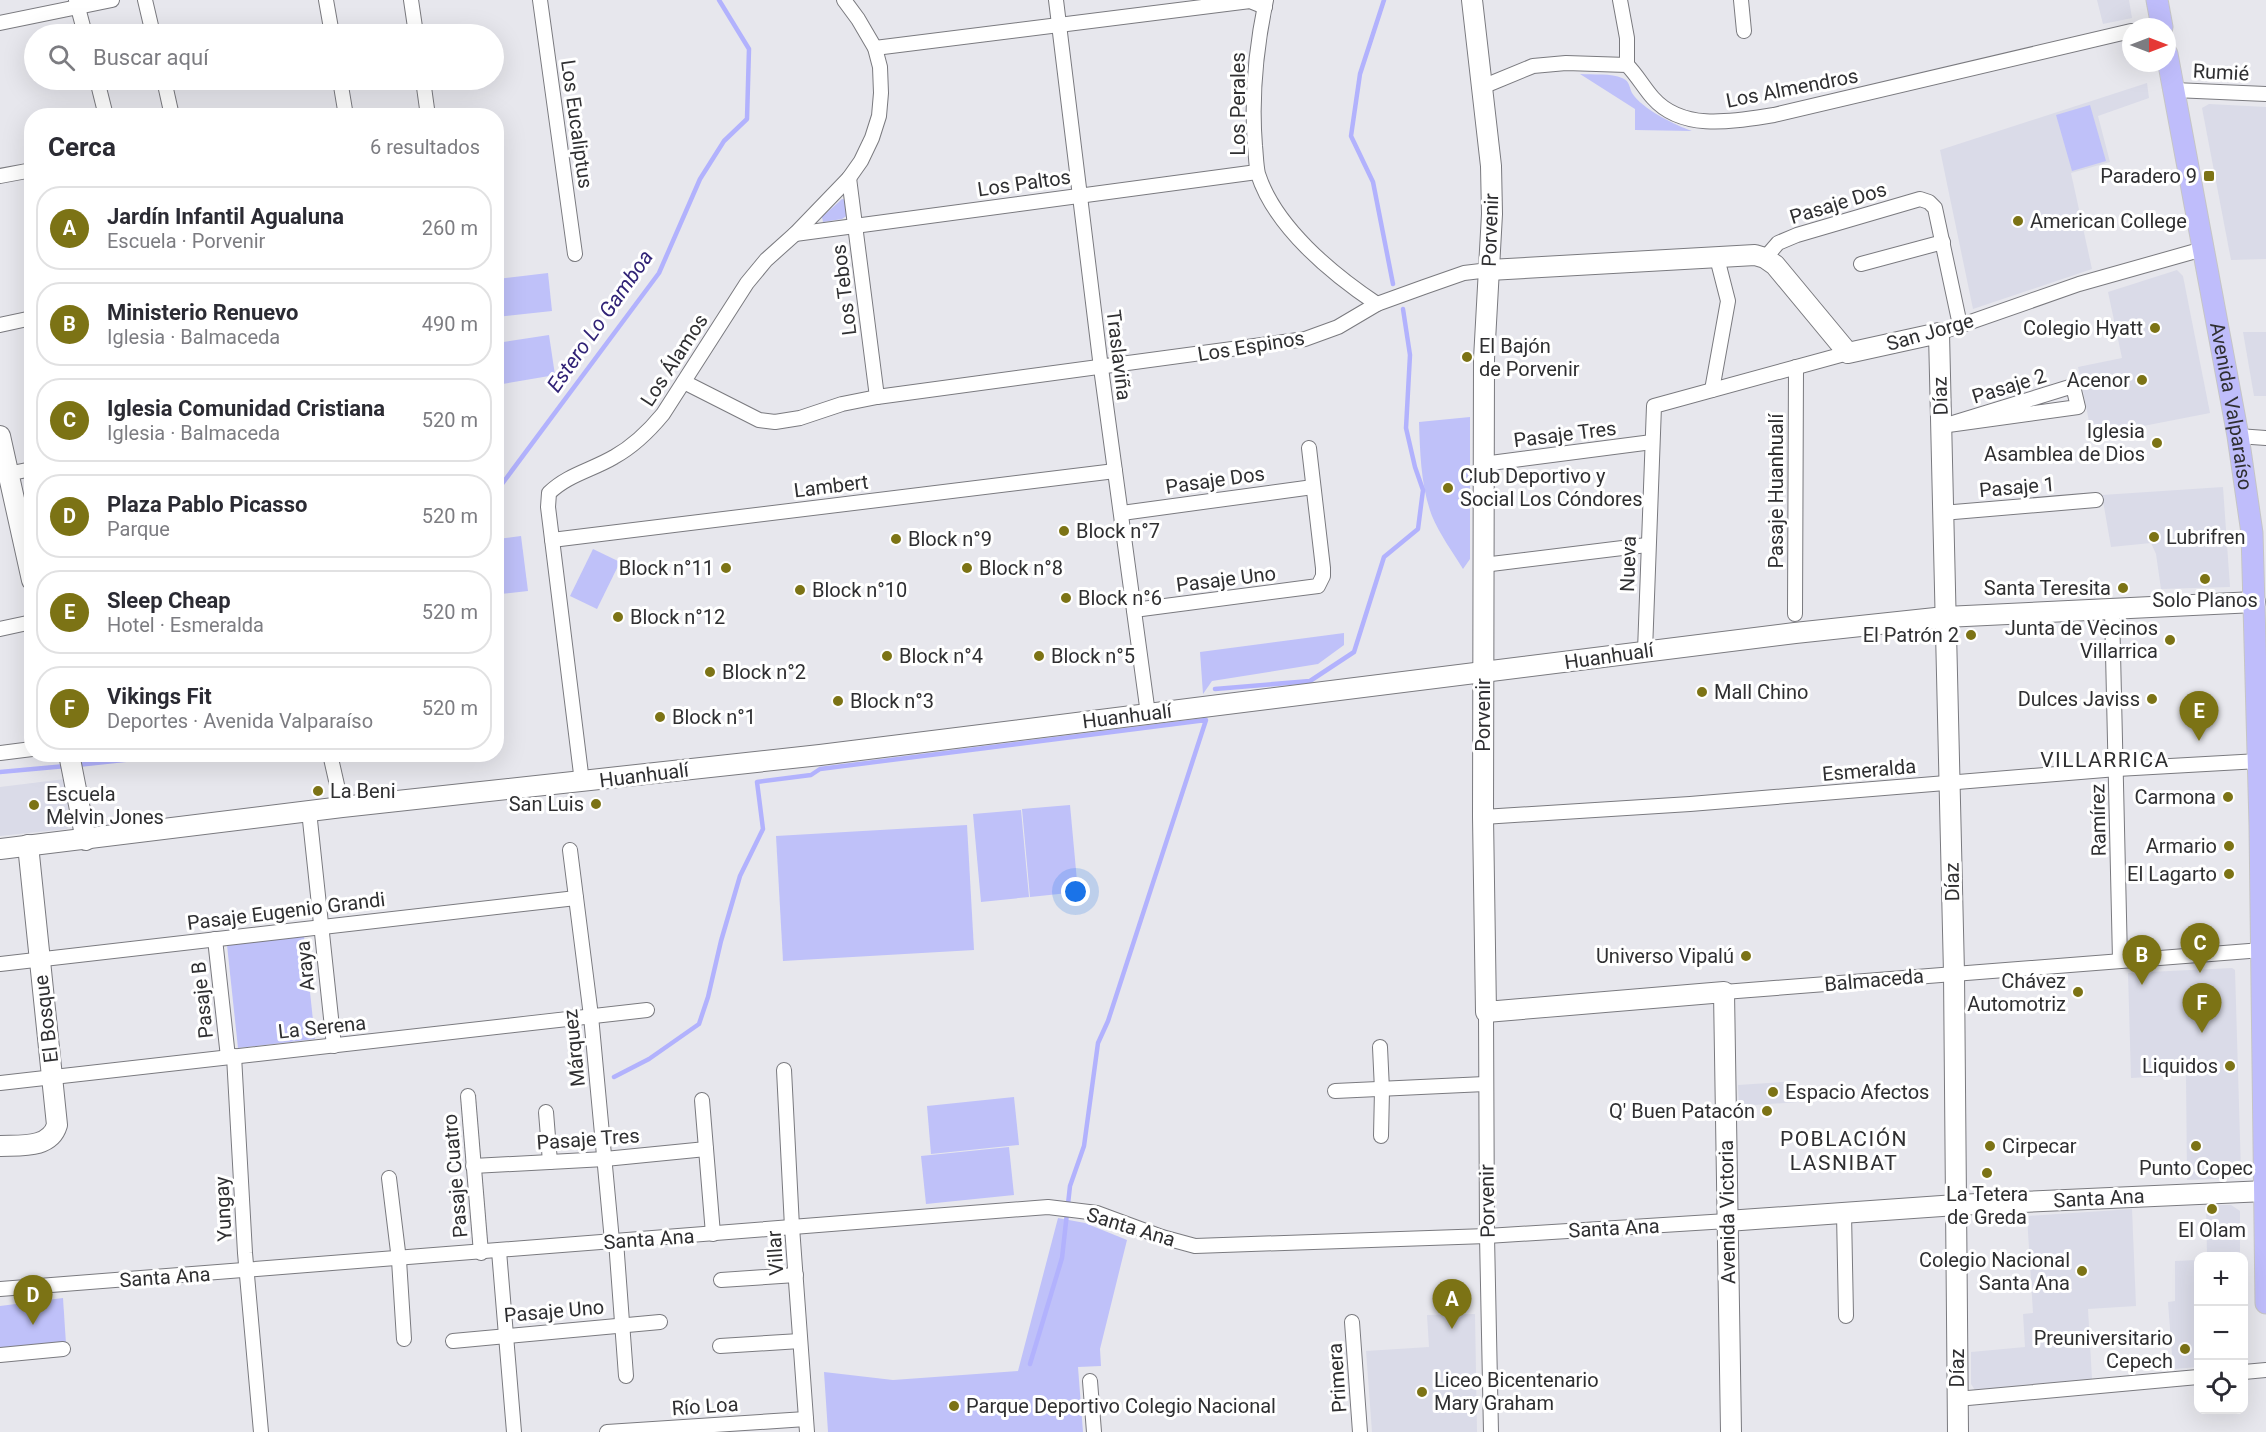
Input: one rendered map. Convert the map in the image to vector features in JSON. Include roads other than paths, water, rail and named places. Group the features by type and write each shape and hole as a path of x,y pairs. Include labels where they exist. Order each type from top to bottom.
{"main road":[{"path":"2156,18 2157,0"},
{"name":"Avenida Valparaíso","path":"2170,72 2238,436 2251,525 2264,977 2266,1303"}],"street":[{"path":"0,23 77,3 112,0"},
{"path":"145,0 151,24"},
{"path":"326,0 330,24"},
{"path":"411,0 415,24"},
{"name":"Los Eucaliptus","path":"540,0 575,254"},
{"name":"Los Álamos","path":"582,782 548,507 549,494 558,484 615,457 643,435 663,414 747,283 766,260 795,234 849,178 861,161 879,116 880,76 875,48 844,0"},
{"name":"Traslaviña","path":"1056,0 1101,368 1148,714"},
{"name":"Porvenir","path":"1472,0 1491,166 1492,214 1484,350 1483,464 1485,1084 1491,1432"},
{"path":"1482,87 1533,66 1566,63 1628,65 1627,38 1620,0"},
{"path":"1741,0 1744,31"},
{"path":"875,48 1250,1 1265,4"},
{"path":"77,3 82,24"},
{"name":"Los Perales","path":"1265,4 1254,61 1254,131 1257,172 1266,193 1293,231 1316,256 1355,289 1377,304"},
{"name":"Los Almendros","path":"1628,65 1654,99 1671,112 1690,119 1716,122 1774,115 2122,33"},
{"path":"99,90 103,108"},
{"path":"166,90 170,108"},
{"path":"342,90 345,108"},
{"path":"424,90 427,108"},
{"name":"Rumié","path":"2174,90 2266,94"},
{"path":"0,176 24,172"},
{"name":"Los Paltos","path":"795,234 1257,172"},
{"name":"Los Tebos","path":"849,178 876,397"},
{"name":"Pasaje Dos","path":"1765,258 1778,243 1797,235 1920,199 1929,202 1935,208 1943,242"},
{"path":"1861,264 1943,242 1960,326"},
{"name":"San Jorge","path":"1654,406 1848,353 1939,333 2079,284 2203,249"},
{"name":"Los Espinos","path":"684,382 759,420 775,422 876,397 1305,339 1338,327 1377,304 1464,273 1755,255 1765,258"},
{"path":"1712,390 1728,301 1717,258"},
{"path":"1765,258 1775,266 1848,353"},
{"path":"0,325 24,320"},
{"name":"Díaz","path":"1939,333 1947,424 1942,513 1954,973 1958,1432"},
{"name":"Pasaje Huanhualí","path":"1795,614 1796,367"},
{"name":"Pasaje 2","path":"2073,386 2078,407 1999,417 1947,424 2073,386"},
{"name":"Nueva","path":"1645,651 1647,545 1654,406"},
{"path":"0,436 4,474 24,529"},
{"path":"2238,436 2266,438"},
{"name":"Pasaje Tres","path":"1483,464 1652,442"},
{"path":"1309,448 1313,487"},
{"path":"4,474 24,470"},
{"name":"Lambert","path":"552,540 1115,471"},
{"name":"Pasaje Dos","path":"1122,513 1313,487"},
{"name":"Pasaje Uno","path":"1134,610 1313,588 1321,582 1323,568 1313,487"},
{"name":"Pasaje 1","path":"1942,513 2096,500"},
{"path":"1483,565 1647,545"},
{"name":"Huanhualí","path":"0,849 342,807 582,782 1483,673 1645,651 1945,617 2255,602"},
{"name":"Ramírez","path":"2112,609 2120,960"},
{"path":"0,629 24,624"},
{"path":"0,753 24,750"},
{"name":"Esmeralda","path":"1483,817 1690,804 2117,769 2259,760"},
{"path":"71,762 86,840"},
{"path":"332,762 342,807"},
{"name":"Araya","path":"309,811 334,1046"},
{"name":"El Bosque","path":"0,1146 43,1142 55,1134 57,1125 28,845"},
{"name":"Márquez","path":"570,850 591,1016 614,1241"},
{"name":"Pasaje Eugenio Grandi","path":"0,963 576,898"},
{"name":"Pasaje B","path":"215,939 231,1056"},
{"name":"Balmaceda","path":"1486,1012 2262,950"},
{"name":"Avenida Victoria","path":"1724,992 1731,1432"},
{"name":"La Serena","path":"0,1083 647,1010"},
{"path":"1380,1047 1381,1136"},
{"name":"Yungay","path":"231,1056 261,1432"},
{"name":"Villar","path":"784,1070 806,1426"},
{"path":"1335,1091 1485,1084"},
{"name":"Pasaje Cuatro","path":"468,1096 481,1253"},
{"path":"702,1100 713,1234"},
{"path":"546,1112 550,1162"},
{"name":"Pasaje Tres","path":"473,1166 604,1159 706,1149"},
{"path":"389,1178 399,1260 404,1339"},
{"name":"Santa Ana","path":"0,1289 399,1260 1048,1207 1096,1213 1162,1237 1195,1246 1487,1236 1956,1205 2265,1191"},
{"path":"1844,1213 1846,1316"},
{"path":"614,1241 626,1376"},
{"path":"499,1251 514,1432"},
{"path":"721,1280 796,1275"},
{"name":"Pasaje Uno","path":"453,1341 660,1322"},
{"name":"Primera","path":"1352,1322 1360,1432"},
{"path":"720,1346 800,1341"},
{"path":"0,1355 63,1349"},
{"path":"2248,1372 2266,1370"},
{"path":"1957,1399 2194,1377"},
{"path":"1090,1381 1094,1432"},
{"name":"Río Loa","path":"607,1432 806,1426"}],"waterway":[{"name":"Estero Lo Gamboa","path":"504,481 659,273 700,179 724,141 747,119 749,49 719,0"},
{"path":"1384,0 1360,74 1351,136 1373,182 1393,284"},
{"path":"1215,689 1310,681 1354,652 1384,557 1418,529 1423,490 1406,428 1410,355 1403,309"},
{"path":"614,1077 649,1059 699,1024 740,876 763,829 757,782 811,775 820,769 1206,720 1108,1021 1098,1043 1084,1146 1070,1186 1062,1258 1030,1364"},
{"name":"Estero Lo Gamboa","path":"77,765 105,762"},
{"name":"Estero Lo Gamboa","path":"0,772 66,766"}],"place":[{"name":"Paradero 9","path":"2209,176"},
{"name":"American College","path":"2018,221"},
{"name":"Colegio Hyatt","path":"2155,328"},
{"name":"El Bajón de Porvenir","path":"1467,357"},
{"name":"Acenor","path":"2142,380"},
{"name":"Iglesia Asamblea de Dios","path":"2157,443"},
{"name":"Club Deportivo y Social Los Cóndores","path":"1448,488"},
{"name":"Block n°7","path":"1064,531"},
{"name":"Lubrifren","path":"2154,537"},
{"name":"Block n°9","path":"896,539"},
{"name":"Block n°11","path":"726,568"},
{"name":"Block n°8","path":"967,568"},
{"name":"Solo Planos","path":"2205,579"},
{"name":"Santa Teresita","path":"2123,588"},
{"name":"Block n°10","path":"800,590"},
{"name":"Block n°6","path":"1066,598"},
{"name":"Block n°12","path":"618,617"},
{"name":"El Patrón 2","path":"1971,635"},
{"name":"Junta de Vecinos Villarrica","path":"2170,640"},
{"name":"Block n°4","path":"887,656"},
{"name":"Block n°5","path":"1039,656"},
{"name":"Block n°2","path":"710,672"},
{"name":"Mall Chino","path":"1702,692"},
{"name":"Dulces Javiss","path":"2152,699"},
{"name":"Block n°3","path":"838,701"},
{"name":"Block n°1","path":"660,717"},
{"name":"Sleep Cheap","path":"2199,741"},
{"name":"La Beni","path":"318,791"},
{"name":"Carmona","path":"2228,797"},
{"name":"San Luis","path":"596,804"},
{"name":"Escuela Melvin Jones","path":"34,805"},
{"name":"Armario","path":"2229,846"},
{"name":"El Lagarto","path":"2229,874"},
{"name":"Universo Vipalú","path":"1746,956"},
{"name":"Iglesia Comunidad Cristiana","path":"2200,973"},
{"name":"Ministerio Renuevo","path":"2142,985"},
{"name":"Chávez Automotriz","path":"2078,992"},
{"name":"Vikings Fit","path":"2202,1033"},
{"name":"Liquidos","path":"2230,1066"},
{"name":"Espacio Afectos","path":"1773,1092"},
{"name":"Q' Buen Patacón","path":"1767,1111"},
{"name":"Cirpecar","path":"1990,1146"},
{"name":"Punto Copec","path":"2196,1146"},
{"name":"La Tetera de Greda","path":"1987,1173"},
{"name":"El Olam","path":"2212,1209"},
{"name":"Colegio Nacional Santa Ana","path":"2082,1271"},
{"name":"Plaza Pablo Picasso","path":"33,1325"},
{"name":"Jardín Infantil Agualuna","path":"1452,1329"},
{"name":"Preuniversitario Cepech","path":"2185,1349"},
{"name":"Liceo Bicentenario Mary Graham","path":"1422,1392"},
{"name":"Parque Deportivo Colegio Nacional","path":"954,1406"}],"district":[{"name":"VILLARRICA","path":"2105,760"},
{"name":"POBLACIÓN LASNIBAT","path":"1844,1151"}]}
